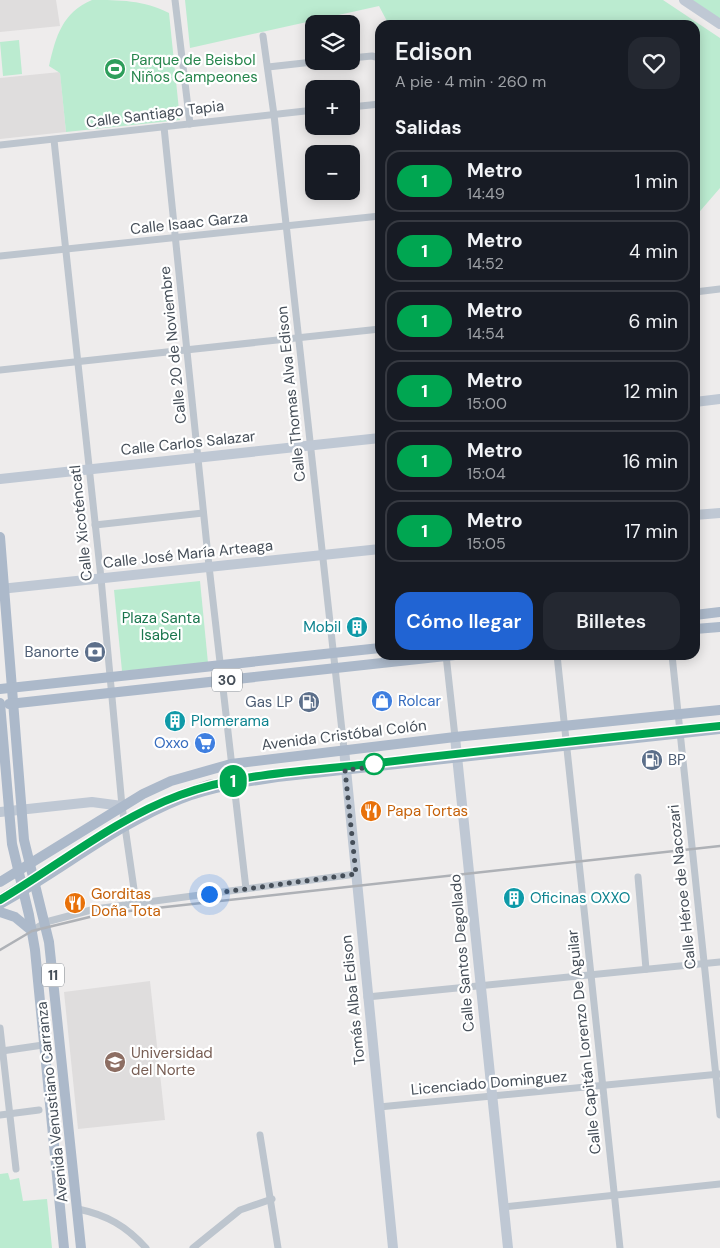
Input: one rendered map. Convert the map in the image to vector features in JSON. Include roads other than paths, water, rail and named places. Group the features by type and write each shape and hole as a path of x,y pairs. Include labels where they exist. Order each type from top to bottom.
{"main road":[{"name":"Avenida Venustiano Carranza","path":"0,537 24,840 46,922 82,1248"},
{"path":"700,614 720,612"},
{"path":"700,629 720,627"},
{"name":"30","path":"0,689 375,649"},
{"name":"30","path":"0,704 14,704 405,660"},
{"name":"Avenida Venustiano Carranza","path":"0,704 5,812 32,931 64,1248"},
{"name":"Avenida Cristóbal Colón","path":"0,882 122,806 171,781 230,764 344,749 720,710"},
{"path":"0,904 36,884 125,826 182,798 233,784 458,757 720,729"},
{"path":"0,912 15,916 32,931"}],"street":[{"path":"176,0 190,124"},
{"path":"684,0 720,24"},
{"name":"Calle Thomas Alva Edison","path":"263,36 274,115 344,749"},
{"path":"360,57 375,57"},
{"path":"268,67 305,63"},
{"path":"360,105 375,104"},
{"name":"Calle Santiago Tapia","path":"0,145 305,111"},
{"name":"Calle 20 de Noviembre","path":"164,127 230,764 246,889"},
{"name":"Calle Xicoténcatl","path":"54,140 102,578 122,806 136,903"},
{"name":"Calle Isaac Garza","path":"0,256 375,217"},
{"path":"700,291 720,289"},
{"path":"0,370 375,329"},
{"path":"700,401 720,399"},
{"name":"Calle Carlos Salazar","path":"0,479 375,438"},
{"path":"95,525 204,513"},
{"path":"700,515 720,513"},
{"name":"Calle José María Arteaga","path":"3,589 375,550"},
{"name":"Calle Santos Degollado","path":"449,660 455,737 508,1248"},
{"name":"Calle Capitán Lorenzo De Aguilar","path":"558,660 620,1248"},
{"name":"Calle Héroe de Nacozari","path":"673,660 704,964 718,1074 720,1115"},
{"name":"Tomás Alba Edison","path":"344,749 393,1248"},
{"path":"5,812 92,802 122,806"},
{"path":"32,931 46,922 95,908 356,874"},
{"path":"638,877 646,969"},
{"path":"367,997 590,973 720,962"},
{"path":"0,1028 16,1169"},
{"path":"2,1051 43,1045"},
{"name":"Licenciado Dominguez","path":"379,1107 491,1098 718,1074"},
{"path":"0,1115 39,1110"},
{"path":"260,1135 272,1199 278,1248"},
{"path":"504,1207 720,1184"},
{"path":"193,1248 240,1210 272,1199"},
{"path":"78,1209 107,1216 121,1224 146,1248"}],"railway":[{"path":"0,895 127,815 179,791 209,781 305,767 720,722"},
{"path":"0,950 32,931 102,914 720,846"}],"metro line":[{"name":"1","path":"0,900 154,806 180,795 210,786 247,778 720,726"}],"place":[{"name":"Parque de Beisbol Niños Campeones","path":"115,69"},
{"name":"Mobil","path":"357,627"},
{"name":"Banorte","path":"95,652"},
{"name":"Rolcar","path":"382,701"},
{"name":"Gas LP","path":"309,702"},
{"name":"Plomerama","path":"175,721"},
{"name":"Oxxo","path":"205,743"},
{"name":"BP","path":"652,760"},
{"name":"Papa Tortas","path":"371,811"},
{"name":"Oficinas OXXO","path":"514,898"},
{"name":"Gorditas Doña Tota","path":"75,903"},
{"name":"Universidad del Norte","path":"115,1062"}],"park label":[{"name":"Plaza Santa Isabel","path":"161,626"}]}
